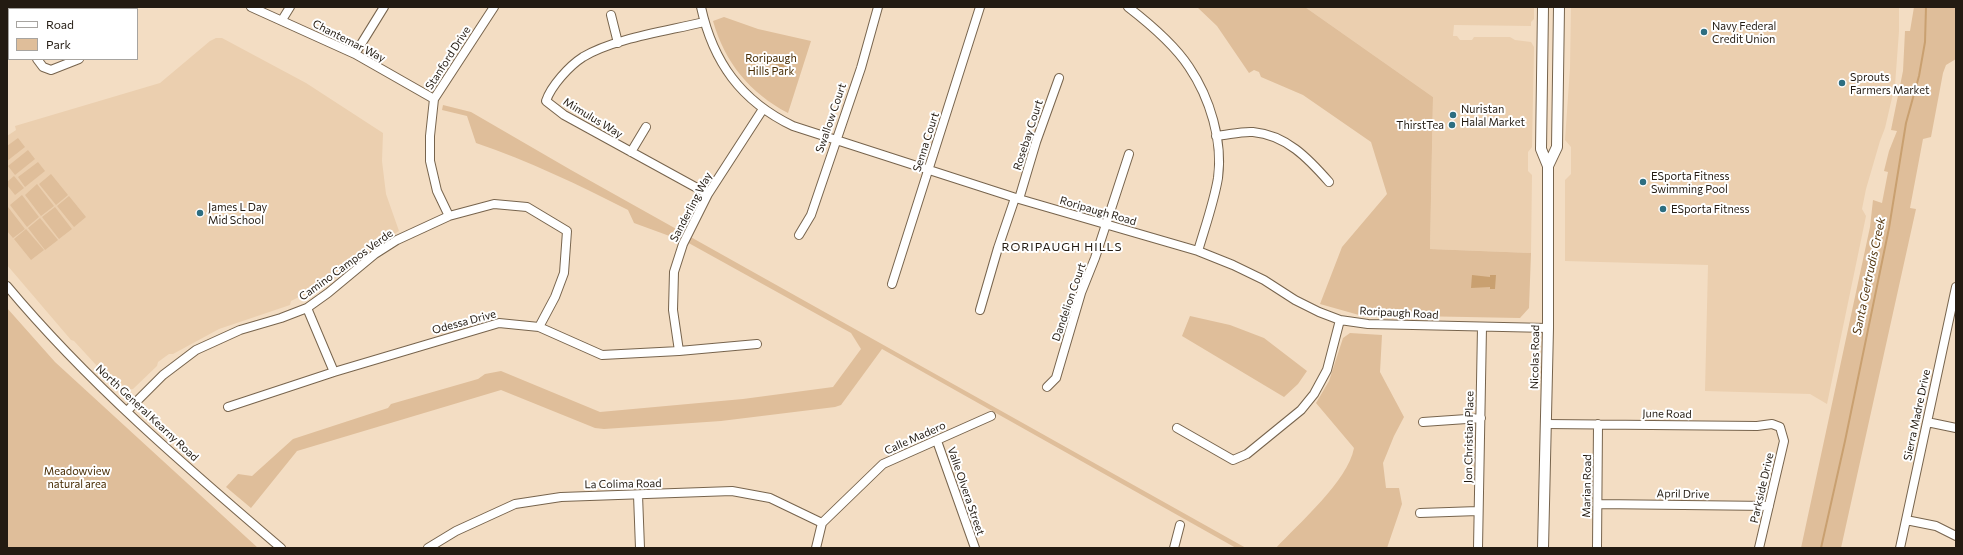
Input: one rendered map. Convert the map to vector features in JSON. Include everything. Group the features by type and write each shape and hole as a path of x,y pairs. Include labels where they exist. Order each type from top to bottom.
{"main road":[{"name":"Nicolas Road","path":"1543,7 1541,149 1548,166 1548,328 1544,548"},
{"name":"Nicolas Road","path":"1548,166 1557,147 1559,7"}],"street":[{"name":"Chantemar Way","path":"251,7 355,54 434,99"},
{"path":"282,20 290,7"},
{"path":"355,54 384,7"},
{"name":"Stanford Drive","path":"449,216 437,191 430,161 430,136 434,99 494,7"},
{"name":"Roripaugh Road","path":"701,7 710,40 724,69 734,82 763,109 793,126 1017,198 1198,252 1233,265 1264,280 1295,300 1319,312 1340,320 1368,324 1548,328"},
{"name":"Swallow Court","path":"799,235 811,215 861,68 878,7"},
{"name":"Senna Court","path":"892,284 980,7"},
{"path":"1128,7 1174,48 1189,67 1201,88 1211,115 1219,158 1218,178 1198,252"},
{"path":"611,15 618,43"},
{"name":"Mimulus Way","path":"704,22 618,43 583,58 560,78 549,92 546,101 564,115 708,194"},
{"path":"38,60 43,67 51,70 77,60"},
{"name":"Rosebay Court","path":"980,310 998,248 1059,78"},
{"name":"Sanderling Way","path":"679,351 673,310 674,272 686,237 708,194 763,109"},
{"path":"631,152 646,127"},
{"path":"1216,136 1253,132 1273,137 1291,146 1308,158 1328,182"},
{"name":"Dandelion Court","path":"1047,387 1056,378 1081,293 1107,226 1130,154"},
{"name":"Camino Campos Verde","path":"126,411 163,375 196,350 240,330 281,318 307,308 328,294 375,254 397,240 449,216 494,204 527,207 567,231 564,273 556,297 539,326"},
{"name":"North General Kearny Road","path":"7,286 48,334 126,411 281,548"},
{"name":"Sierra Madre Drive","path":"1900,548 1927,422 1952,327 1956,287"},
{"path":"307,308 334,372"},
{"path":"1177,428 1233,460 1247,454 1301,410 1314,394 1328,370 1340,320"},
{"name":"Odessa Drive","path":"228,407 334,372 499,323 539,326 602,355 679,351 757,344"},
{"name":"Jon Christian Place","path":"1478,548 1482,327"},
{"name":"Calle Madero","path":"822,523 883,464 991,416"},
{"path":"1423,422 1481,418"},
{"path":"1927,422 1956,428"},
{"name":"June Road","path":"1546,424 1757,426 1772,424 1780,427 1783,433"},
{"name":"Marian Road","path":"1597,548 1598,424"},
{"name":"Parkside Drive","path":"1759,548 1784,441 1783,433"},
{"name":"Valle Olvera Street","path":"937,441 975,548"},
{"name":"La Colima Road","path":"428,548 456,531 515,504 561,497 732,492 770,498 822,523"},
{"path":"638,495 640,548"},
{"name":"April Drive","path":"1598,504 1769,506"},
{"path":"1420,513 1478,511"},
{"path":"1906,520 1936,526 1956,536"},
{"path":"816,548 822,523"},
{"path":"1174,548 1180,525"}],"shaded area":[{"path":"1305,7 1534,7 1534,19 1531,22 1531,26 1454,25 1453,36 1457,36 1460,40 1472,40 1474,37 1510,37 1515,40 1531,42 1534,47 1532,147 1528,152 1528,171 1532,175 1531,253 1430,249 1433,97"},
{"path":"1571,7 1899,7 1899,31 1895,85 1885,128 1866,189 1862,209 1866,216 1827,404 1810,394 1705,391 1708,265 1565,261 1565,180 1571,174 1571,147 1565,140 1570,68"},
{"name":"James L Day Mid School","path":"216,38 222,38 306,83 383,133 382,161 386,194 399,231 373,247 328,284 308,296 303,295 291,301 290,305 219,329 173,354 169,354 158,362 157,366 133,389 120,391 74,341 71,340 7,265 7,136 16,130 15,126 160,83 210,41"},
{"path":"777,59 788,62 782,75 774,72"},
{"path":"1472,275 1490,277 1490,275 1496,275 1495,289 1490,289 1490,287 1471,288"}],"green space":[{"path":"1197,7 1305,7 1433,97 1430,249 1531,253 1529,308 1520,318 1359,315 1320,304 1342,247 1387,194 1371,142 1303,95 1261,77 1259,72 1254,70 1249,73 1217,26"},
{"path":"1914,7 1956,7 1956,59 1946,65 1943,73 1931,137 1923,139 1910,208 1916,209 1841,548 1801,548 1870,227 1873,200 1882,203 1888,172 1884,171 1889,151 1897,131 1891,130 1903,71 1905,31 1910,31"},
{"name":"Roripaugh Hills Park","path":"724,17 758,29 811,41 788,113 762,96 741,75 732,63 724,50 713,21"},
{"path":"443,105 471,112 571,170 1246,548 1236,548 882,349 841,405 721,421 604,429 595,428 501,390 297,451 251,508 226,487 238,474 252,476 293,439 388,408 391,404 478,379 485,374 501,371 600,412 743,399 833,387 861,349 851,333 676,236 675,238 634,223 628,210 554,174 476,143 467,116 442,110"},
{"path":"18,138 25,147 7,161 7,146"},
{"path":"28,150 35,159 15,175 8,166"},
{"path":"38,162 45,171 25,187 18,177"},
{"path":"51,174 68,195 56,205 39,184"},
{"path":"14,176 24,188 15,195 7,185 7,182"},
{"path":"37,184 54,206 41,216 25,195"},
{"path":"22,195 39,217 27,227 10,205"},
{"path":"69,196 86,217 74,227 57,206"},
{"path":"8,207 25,229 13,238 7,231"},
{"path":"55,207 72,229 59,239 42,217"},
{"path":"40,218 58,240 45,250 28,228"},
{"path":"26,229 44,250 31,260 14,239"},
{"name":"Meadowview natural area","path":"7,308 55,362 258,548 7,548"},
{"path":"1190,316 1230,325 1264,338 1307,371 1298,384 1284,397 1182,336"},
{"path":"1350,333 1382,335 1380,372 1404,417 1394,436 1383,463 1386,488 1399,488 1402,504 1387,548 1276,548 1333,488 1350,461 1354,448 1316,403 1329,381 1343,338"}],"waterway":[{"name":"Santa Gertrudis Creek","path":"1821,548 1845,441 1889,228 1906,123 1919,76 1925,42 1926,7"}],"place":[{"name":"Navy Federal Credit Union","path":"1704,32"},
{"name":"Sprouts Farmers Market","path":"1842,83"},
{"name":"Nuristan Halal Market","path":"1453,115"},
{"name":"ThirstTea","path":"1452,125"},
{"name":"ESporta Fitness Swimming Pool","path":"1643,182"},
{"name":"ESporta Fitness","path":"1663,209"},
{"name":"James L Day Mid School","path":"200,213"}],"district":[{"name":"RORIPAUGH HILLS","path":"1062,247"}]}
